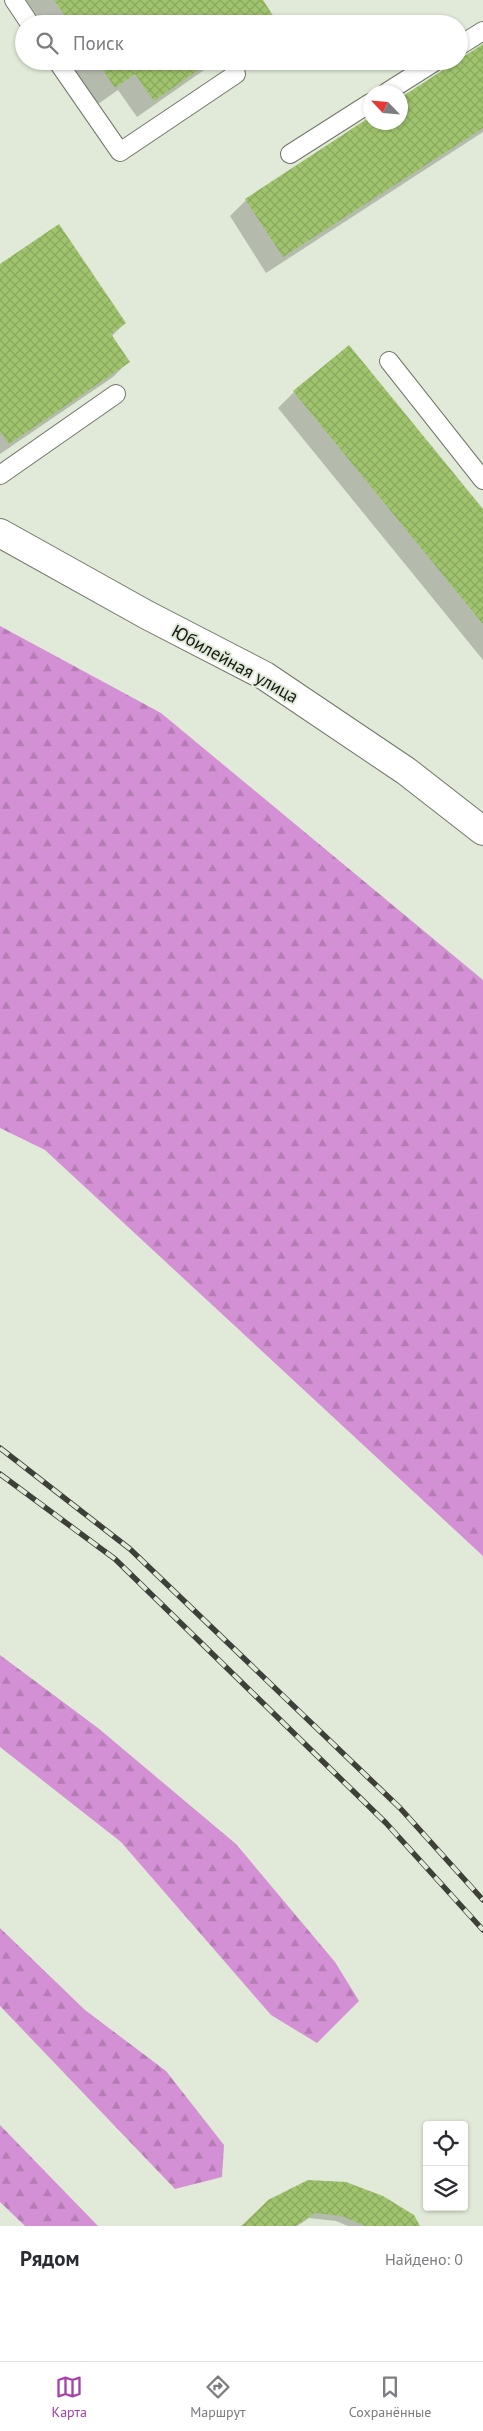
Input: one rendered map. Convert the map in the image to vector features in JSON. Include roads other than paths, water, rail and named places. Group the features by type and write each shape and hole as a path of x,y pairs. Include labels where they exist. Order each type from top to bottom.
{"street":[{"name":"Юбилейная улица","path":"0,533 265,676 406,771 483,832"}],"lane":[{"path":"14,0 24,15"},
{"path":"468,40 483,31"},
{"path":"63,70 120,152 236,74"},
{"path":"398,85 422,70"},
{"path":"290,154 363,107"},
{"path":"389,361 483,480"},
{"path":"0,475 116,394"}],"railway":[{"path":"0,1448 130,1549 400,1808 483,1900"},
{"path":"0,1474 115,1559 386,1823 483,1930"}]}
